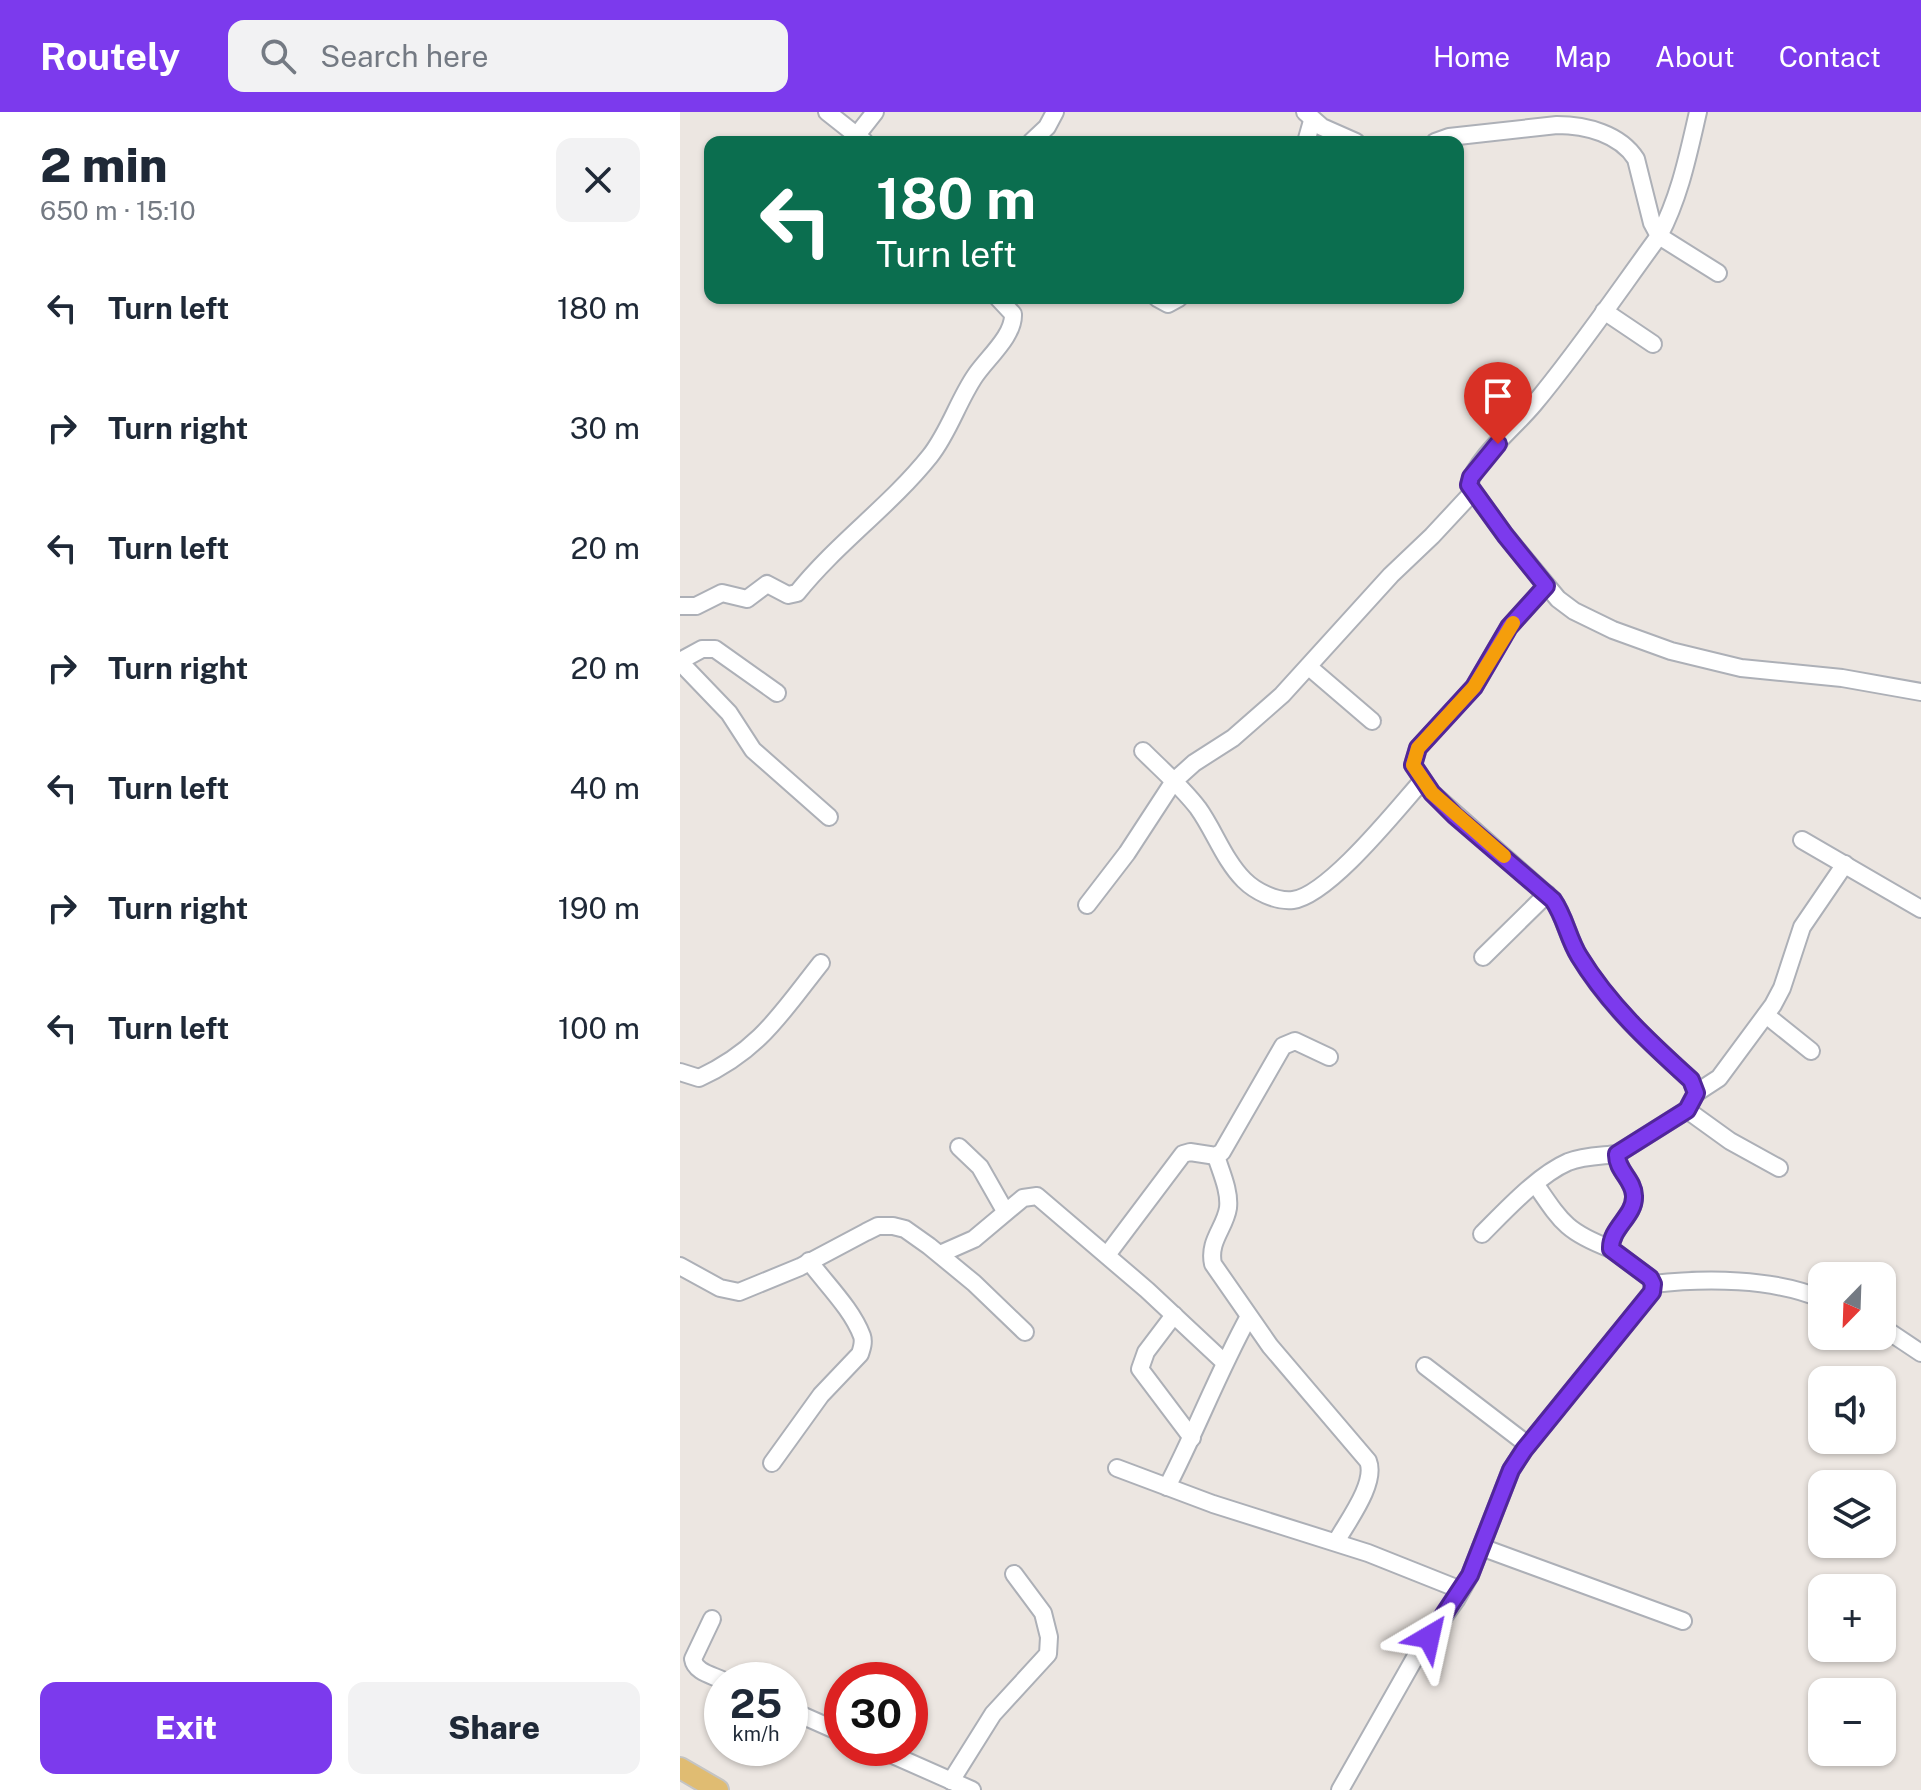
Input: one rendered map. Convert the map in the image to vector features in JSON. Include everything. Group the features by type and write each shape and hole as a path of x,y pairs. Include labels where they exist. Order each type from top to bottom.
{"main road":[{"path":"680,1768 718,1790"}],"street":[{"path":"827,112 857,136"},
{"path":"863,136 875,112"},
{"path":"1037,136 1047,127 1055,112"},
{"path":"1698,112 1673,208 1659,236 1534,404 1471,477 1469,485 1472,493 1558,599 1574,611 1613,630 1671,651 1741,668 1842,678 1921,692"},
{"path":"1307,136 1309,116 1345,136"},
{"path":"1458,136 1574,125 1616,140 1631,150 1636,159 1652,223 1659,236 1718,273"},
{"path":"680,606 696,606 722,593 747,599 767,584 788,595 797,593 827,558 884,505 937,445 975,377 1012,326 1013,314 1004,304"},
{"path":"1604,311 1653,344"},
{"path":"1087,905 1118,867 1174,781 1194,763 1233,738 1309,667 1391,575 1472,493"},
{"path":"1546,586 1509,627 1474,687 1418,748 1413,765 1422,781 1455,816 1547,894 1561,912 1579,957 1616,1009 1691,1080 1696,1093"},
{"path":"777,693 715,649 702,649 680,662 729,713 753,750 829,817"},
{"path":"1309,667 1372,721"},
{"path":"1143,751 1197,807 1242,878 1264,893 1294,900 1311,893 1338,872 1422,781"},
{"path":"1802,840 1921,909"},
{"path":"1482,1234 1556,1168 1570,1161 1617,1154 1687,1110 1696,1093 1719,1078 1782,988 1802,927 1845,864"},
{"path":"1483,957 1547,894"},
{"path":"680,1072 699,1078 733,1060 774,1025 821,963"},
{"path":"1766,1015 1811,1051"},
{"path":"1216,1156 1229,1143 1283,1046 1295,1041 1329,1057"},
{"path":"1687,1110 1730,1141 1779,1168"},
{"path":"959,1147 980,1167 1005,1211"},
{"path":"1107,1255 1183,1154 1190,1152 1216,1156"},
{"path":"1611,1249 1612,1237 1632,1206 1634,1196 1617,1154"},
{"path":"1216,1156 1229,1203 1213,1242 1213,1264 1248,1318 1371,1468 1368,1485 1336,1542"},
{"path":"1536,1185 1569,1229 1611,1249 1641,1269 1653,1284"},
{"path":"940,1254 974,1239 1023,1198 1037,1196 1224,1362"},
{"path":"680,1266 720,1288 739,1292 878,1226 893,1226 905,1229 940,1254 1025,1332"},
{"path":"772,1463 821,1395 860,1354 863,1346 863,1338 852,1319 809,1261"},
{"path":"1653,1284 1704,1279 1787,1289 1808,1295"},
{"path":"1340,1790 1416,1656 1461,1590 1511,1470 1647,1300 1653,1284"},
{"path":"1174,1315 1146,1352 1140,1369 1192,1438"},
{"path":"1167,1487 1192,1438 1224,1362 1248,1318"},
{"path":"1896,1336 1921,1353"},
{"path":"1425,1366 1528,1445"},
{"path":"1117,1468 1213,1504 1336,1542 1461,1590"},
{"path":"1481,1547 1683,1621"},
{"path":"951,1781 993,1714 1048,1654 1047,1622 1014,1574"},
{"path":"704,1670 694,1665 695,1653 712,1619"},
{"path":"917,1766 972,1790"}],"slow traffic":[{"path":"1504,856 1432,793 1417,774 1413,757 1474,687 1513,623"}],"route":[{"path":"1429,1637 1470,1575 1511,1470 1552,1413 1652,1292 1650,1278 1611,1249 1612,1237 1632,1206 1634,1196 1619,1166 1617,1154 1687,1110 1696,1093 1691,1080 1616,1009 1579,957 1553,900 1455,816 1432,793 1413,765 1418,748 1474,687 1509,627 1546,586 1472,493 1469,485 1471,477 1498,444"}]}
